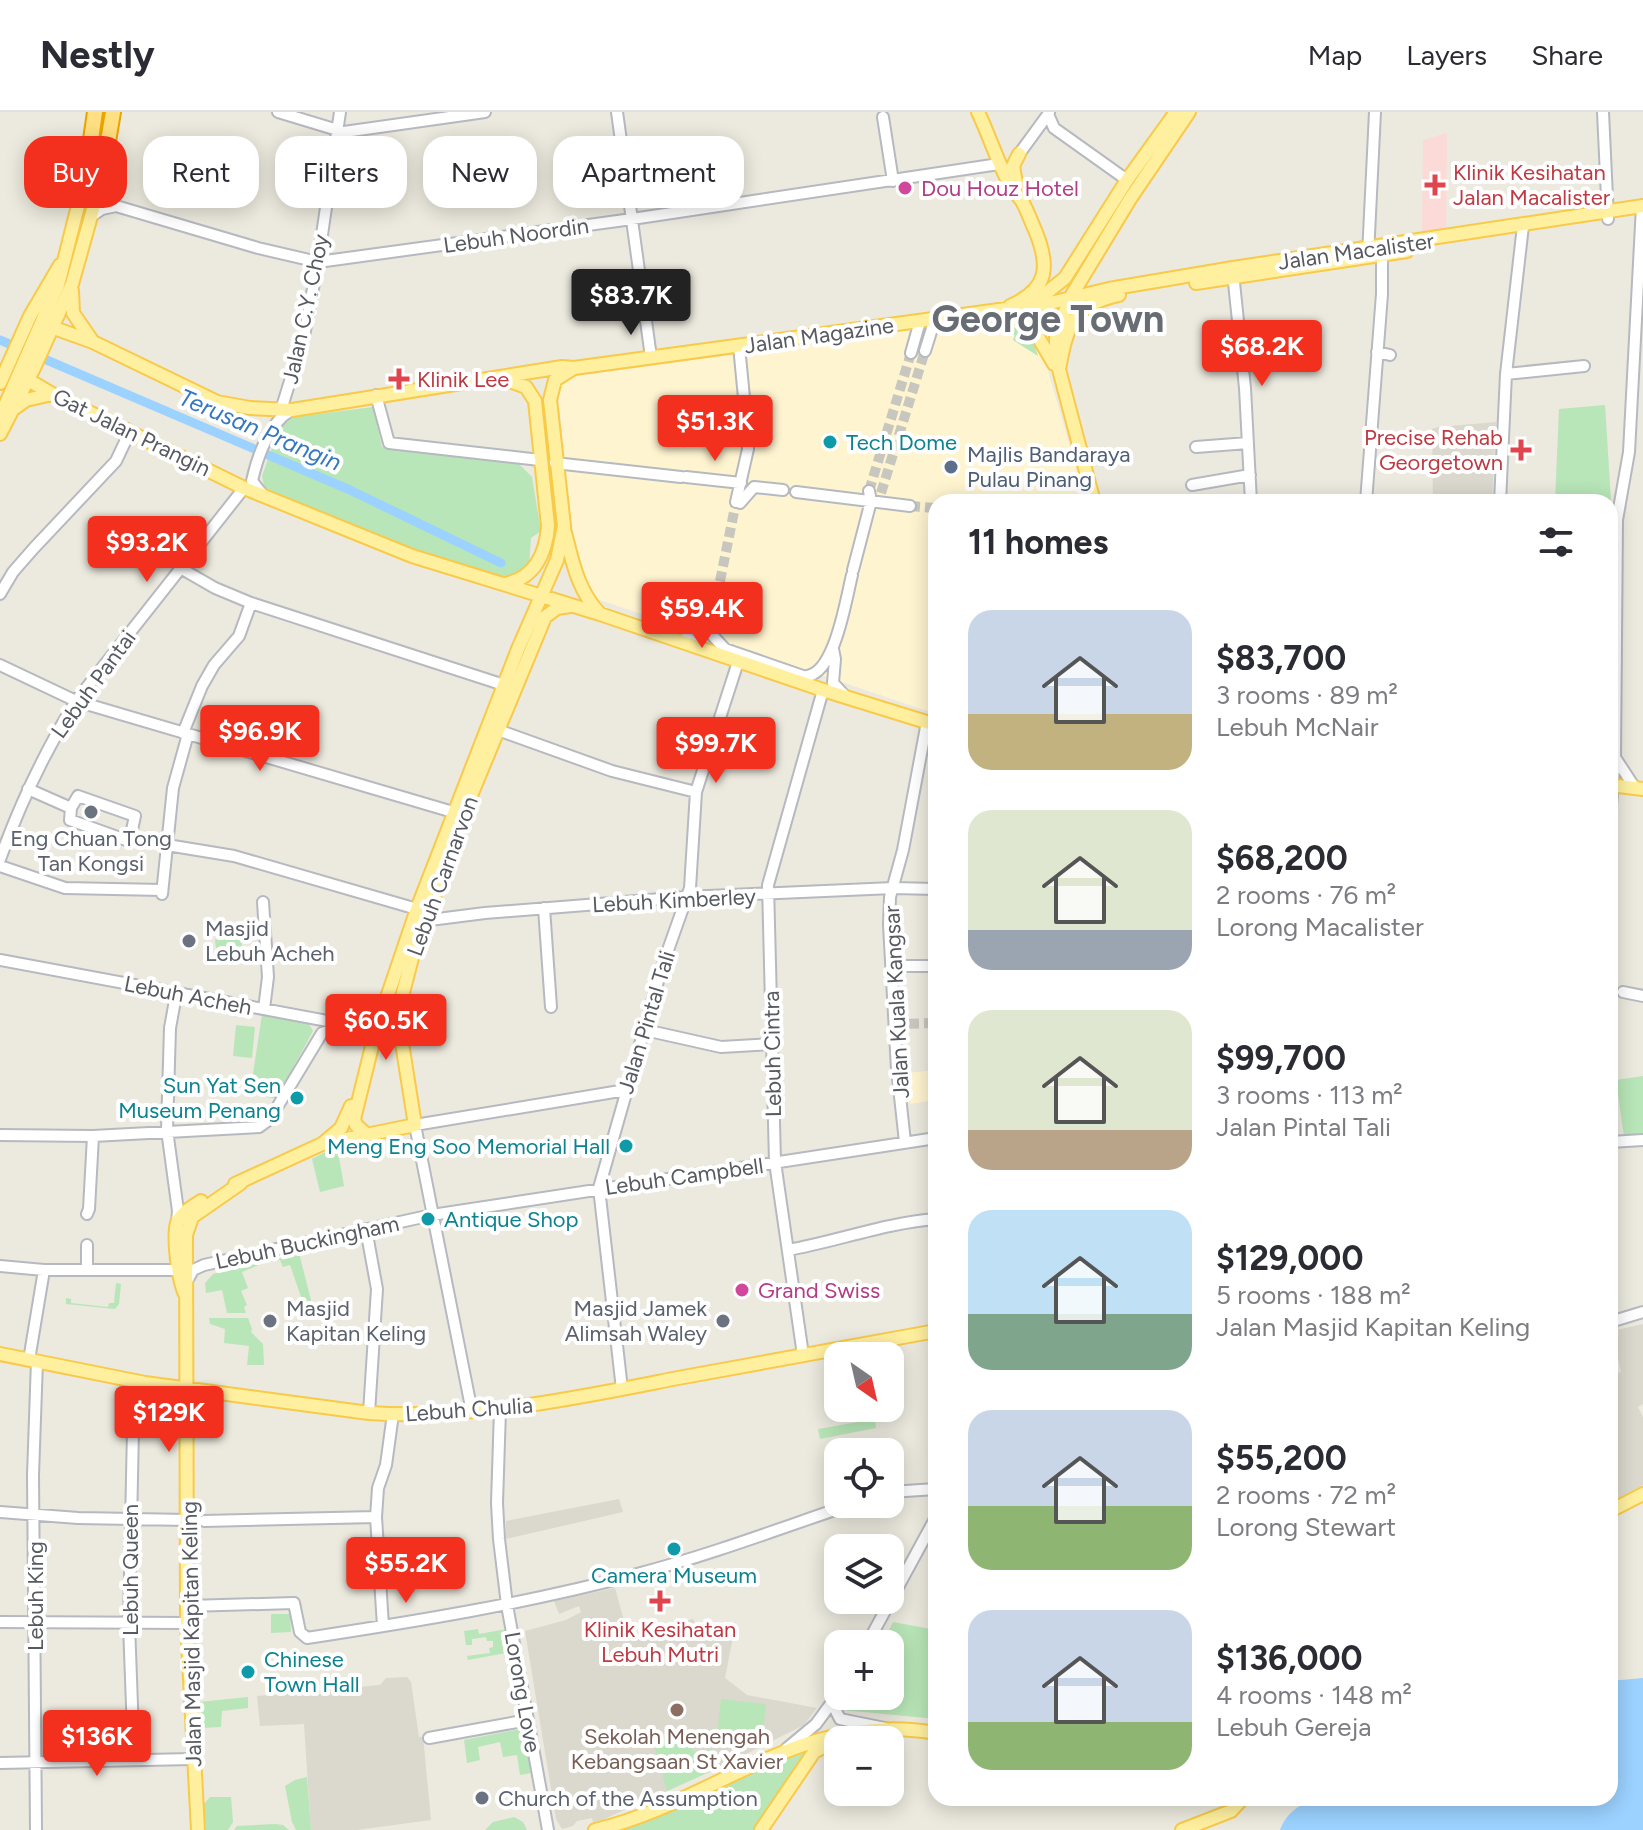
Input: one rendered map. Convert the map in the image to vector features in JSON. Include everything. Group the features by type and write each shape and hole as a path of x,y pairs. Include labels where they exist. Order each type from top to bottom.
{"highway":[{"path":"92,136 95,112"},
{"path":"109,136 113,112"}],"main road":[{"path":"1021,308 1046,296 1065,278 1127,180 1176,112"},
{"path":"1092,494 1059,369 1054,346 1056,336 1070,298 1115,221 1189,112"},
{"path":"982,114 999,164 1014,193 1022,201"},
{"path":"990,138 1003,155 1019,154 1012,171 1042,249 1045,274 1040,284 1028,295 999,310"},
{"path":"48,326 77,208"},
{"path":"0,434 6,414 38,346 72,284 95,208"},
{"name":"Jalan Macalister","path":"1070,298 1641,211"},
{"path":"0,383 48,282 62,262"},
{"name":"Jalan Macalister","path":"1059,369 1067,331 1086,307 1114,296 1233,273"},
{"path":"72,284 73,313 93,342"},
{"name":"Jalan Magazine","path":"48,326 93,342 217,402 287,410 562,367 574,368 1021,308 1070,298"},
{"path":"999,310 1031,325 1059,369"},
{"name":"Lebuh Carnarvon","path":"366,1134 354,1119 376,1030 453,812 557,560 564,526 555,463 550,392 555,380 574,368"},
{"name":"Gat Jalan Prangin","path":"27,372 52,394 244,488 412,556 600,614 928,723"},
{"path":"497,377 520,382 533,395 548,526 547,543 538,562 524,577 503,585"},
{"path":"6,414 26,400 52,394"},
{"path":"564,526 580,586 600,614"},
{"name":"Lebuh Carnarvon","path":"415,1125 398,1018 418,917 545,617 557,608 573,606"},
{"path":"1618,786 1639,788"},
{"name":"Lebuh Carnarvon","path":"322,1144 345,1123 361,1086"},
{"path":"177,1223 186,1211 198,1203 322,1144 415,1125"},
{"name":"Jalan Masjid Kapitan Keling","path":"198,1830 187,1623 185,1294 179,1281 183,1274 186,1235 192,1217 241,1183"},
{"name":"Jalan Masjid Kapitan Keling","path":"177,1223 183,1274"},
{"name":"Lebuh Chulia","path":"0,1354 134,1380 393,1414 500,1410 928,1332"},
{"path":"1618,1507 1643,1494"},
{"path":"1618,1515 1643,1502"},
{"path":"904,1730 928,1732"},
{"path":"601,1829 660,1807 786,1749 824,1738"},
{"path":"761,1830 814,1752 824,1747"},
{"path":"1182,1830 1231,1811 1236,1806"}],"street":[{"path":"278,112 349,132 485,112"},
{"name":"Jalan C.Y. Choy","path":"263,496 252,481 261,453 287,410 318,262 340,112"},
{"path":"617,112 651,357"},
{"path":"1367,494 1377,352 1375,112"},
{"path":"1603,112 1608,216"},
{"path":"1049,113 1054,128 1127,180"},
{"path":"1019,154 1049,113"},
{"path":"883,117 893,181"},
{"path":"1038,130 1054,128"},
{"name":"Lebuh Noordin","path":"318,262 999,164"},
{"path":"93,215 107,208"},
{"path":"123,208 258,248 318,262"},
{"path":"1618,514 1629,452 1641,211"},
{"path":"1500,494 1506,374 1522,230"},
{"path":"1233,273 1251,494"},
{"path":"925,351 935,319"},
{"path":"911,353 920,321"},
{"path":"739,346 748,449 738,502 754,487 783,490"},
{"path":"1377,352 1390,355"},
{"path":"1506,374 1584,366"},
{"path":"376,395 389,443 540,460"},
{"path":"0,594 13,572 116,461 127,429"},
{"path":"1196,447 1248,443"},
{"path":"555,463 741,483"},
{"path":"1192,485 1250,475"},
{"name":"Lebuh Pantai","path":"0,859 28,789 76,701 244,488"},
{"path":"796,492 870,496 910,506"},
{"path":"870,496 881,493"},
{"path":"717,596 709,627 715,640 725,649 803,676 818,673 833,649 870,496"},
{"path":"182,569 215,588 251,603 504,685"},
{"path":"0,866 65,888 162,894 173,788 186,734 202,686 214,665 239,636 251,603"},
{"path":"675,640 692,638 709,627"},
{"path":"833,649 833,683 846,697"},
{"name":"Jalan Pintal Tali","path":"622,1389 599,1188 662,967 690,888 696,792 738,662"},
{"path":"0,665 76,701 453,812"},
{"name":"Lebuh Cintra","path":"803,1355 775,1162 768,882 823,690"},
{"path":"498,730 612,771 696,792"},
{"name":"Jalan Kuala Kangsar","path":"905,1142 897,1069 889,925 893,888 928,737"},
{"path":"1618,761 1639,788"},
{"path":"28,789 71,808"},
{"path":"78,796 133,815 136,819 131,837 126,840 71,821 71,808 78,796"},
{"path":"167,845 234,856 418,917"},
{"name":"Lebuh Kimberley","path":"418,917 686,897 928,889"},
{"path":"263,902 268,977 264,1009"},
{"path":"544,908 551,1007"},
{"name":"Lebuh Acheh","path":"0,960 376,1030"},
{"path":"892,966 928,966"},
{"path":"1623,992 1643,996"},
{"name":"Jalan Masjid Kapitan Keling","path":"176,995 170,1028 167,1130 177,1223"},
{"path":"0,1135 93,1136 167,1130 247,1129 266,1123 322,1033 323,1028 317,1019"},
{"path":"322,1033 348,1024"},
{"path":"645,1030 721,1047 772,1044"},
{"path":"415,1125 626,1090"},
{"name":"Lebuh Carnarvon","path":"415,1125 472,1412"},
{"path":"87,1214 93,1136"},
{"name":"Lebuh Campbell","path":"432,1215 928,1139"},
{"path":"1618,1142 1643,1140"},
{"name":"Lebuh Buckingham","path":"183,1274 204,1265 432,1215"},
{"path":"788,1250 885,1226 928,1220"},
{"path":"366,1229 377,1289 369,1413"},
{"path":"87,1245 87,1270"},
{"path":"0,1266 183,1274"},
{"name":"Lebuh King","path":"36,1830 33,1361 44,1270"},
{"path":"1618,1320 1643,1312"},
{"name":"Lebuh Queen","path":"134,1380 129,1624 134,1760"},
{"name":"Lorong Love","path":"500,1410 498,1523 507,1605 548,1830"},
{"path":"383,1626 376,1517 378,1488 386,1465 393,1414"},
{"path":"904,1491 928,1490"},
{"path":"0,1512 188,1520"},
{"path":"188,1606 294,1603 300,1632 307,1638 507,1605 622,1578 824,1513"},
{"path":"204,1521 376,1517"},
{"path":"875,1630 928,1532"},
{"path":"0,1622 187,1623"},
{"path":"786,1749 816,1724 827,1710"},
{"path":"837,1710 840,1719 877,1726"},
{"path":"429,1738 528,1720"},
{"path":"0,1763 193,1759"}],"shaded area":[{"name":"Klinik Kesihatan Jalan Macalister","path":"1447,133 1446,229 1422,232 1423,140"},
{"path":"1020,322 1040,343 1084,494 928,494 928,711 591,597 581,569 571,520 558,393 563,381 570,377 901,331 940,331"},
{"path":"1496,422 1492,494 1433,494 1432,429"},
{"path":"928,1071 928,1101 910,1104 907,1073"},
{"path":"1643,1324 1643,1404 1638,1407 1643,1417 1643,1485 1618,1498 1618,1373 1621,1372 1618,1330"},
{"path":"619,1499 623,1512 506,1539 506,1521"},
{"name":"Sekolah Menengah Kebangsaan St Xavier","path":"615,1588 628,1635 693,1619 700,1633 736,1622 725,1678 747,1695 817,1708 804,1725 716,1769 602,1820 577,1821 573,1826 562,1829 556,1819 525,1631 566,1620 581,1612 579,1606 559,1614 554,1601"},
{"path":"407,1677 411,1682 419,1737 423,1737 431,1820 357,1830 311,1830 304,1724 260,1726 257,1696 380,1685 386,1678"}],"green space":[{"path":"1011,327 1023,330 1030,336 1038,356 1013,340 1015,335 1006,335 997,330"},
{"path":"1605,405 1611,494 1555,494 1559,409"},
{"path":"373,407 382,447 516,461 532,477 541,531 531,538 529,567 523,575 498,578 420,554 265,490 262,476 279,428 293,417"},
{"path":"241,937 243,958 228,959 226,948 216,949 215,939"},
{"path":"398,973 401,974 394,1017 395,1047 378,1043"},
{"path":"262,1015 309,1024 313,1031 276,1099 250,1093"},
{"path":"236,1025 255,1027 252,1058 233,1056"},
{"path":"1643,1076 1643,1135 1624,1137 1618,1080"},
{"path":"337,1146 344,1186 320,1192 312,1159"},
{"path":"299,1253 315,1316 308,1317 290,1265 283,1267 280,1260 269,1260"},
{"path":"264,1261 242,1272 248,1288 241,1291 247,1305 244,1307 246,1313 227,1313 222,1290 206,1293 205,1283 213,1274"},
{"path":"116,1283 121,1284 119,1304 115,1309 66,1304 66,1298 71,1299 71,1303 108,1307 109,1303 114,1303"},
{"path":"209,1318 248,1318 251,1332 263,1344 264,1365 247,1365 249,1346 224,1343 225,1329 210,1324"},
{"path":"858,1422 875,1422 876,1428 820,1439 818,1429"},
{"path":"271,1614 290,1614 291,1632 271,1633"},
{"path":"893,1622 928,1629 928,1718 843,1710 904,1710 904,1630 889,1630"},
{"path":"478,1629 479,1634 507,1629 511,1652 468,1660 467,1656 490,1653 489,1648 493,1647 493,1641 487,1641 486,1637 472,1639 472,1645 466,1645 464,1631"},
{"path":"248,1697 248,1708 222,1711 221,1727 201,1728 199,1702"},
{"path":"721,1699 766,1704 762,1741 717,1736"},
{"path":"521,1729 524,1731 531,1773 520,1775 517,1755 503,1757 500,1742 478,1747 480,1760 467,1763 464,1740"},
{"path":"691,1734 692,1750 712,1749 716,1769 667,1791 653,1741"},
{"path":"823,1741 761,1830 614,1830"},
{"path":"307,1777 311,1830 296,1830 285,1786"},
{"path":"210,1797 231,1797 233,1822 228,1830 206,1830 204,1804"},
{"path":"514,1817 523,1822 527,1830 485,1830 493,1822"},
{"path":"275,1824 289,1830 234,1830 237,1826"}],"water":[{"path":"1643,1678 1643,1830 1280,1830 1286,1818 1301,1806 1618,1806 1618,1680"}],"waterway":[{"name":"Terusan Prangin","path":"0,340 350,490 501,563"}],"tunnel":[{"path":"881,493 925,351"},
{"path":"869,491 911,353"},
{"path":"717,596 736,502"},
{"path":"910,506 928,507"},
{"path":"894,1024 928,1023"}],"place":[{"name":"Klinik Kesihatan Jalan Macalister","path":"1435,185"},
{"name":"Dou Houz Hotel","path":"905,188"},
{"name":"Klinik Lee","path":"399,379"},
{"name":"Tech Dome","path":"830,442"},
{"name":"Precise Rehab Georgetown","path":"1521,450"},
{"name":"Majlis Bandaraya Pulau Pinang","path":"951,467"},
{"name":"Eng Chuan Tong Tan Kongsi","path":"91,812"},
{"name":"Masjid Lebuh Acheh","path":"189,941"},
{"name":"Sun Yat Sen Museum Penang","path":"297,1098"},
{"name":"Meng Eng Soo Memorial Hall","path":"626,1146"},
{"name":"Antique Shop","path":"428,1219"},
{"name":"Grand Swiss","path":"742,1290"},
{"name":"Masjid Kapitan Keling","path":"270,1321"},
{"name":"Masjid Jamek Alimsah Waley","path":"723,1321"},
{"name":"Camera Museum","path":"674,1549"},
{"name":"Klinik Kesihatan Lebuh Mutri","path":"660,1601"},
{"name":"Chinese Town Hall","path":"248,1672"},
{"name":"Sekolah Menengah Kebangsaan St Xavier","path":"677,1710"},
{"name":"Church of the Assumption","path":"482,1798"}],"district":[{"name":"George Town","path":"1048,319"}]}
